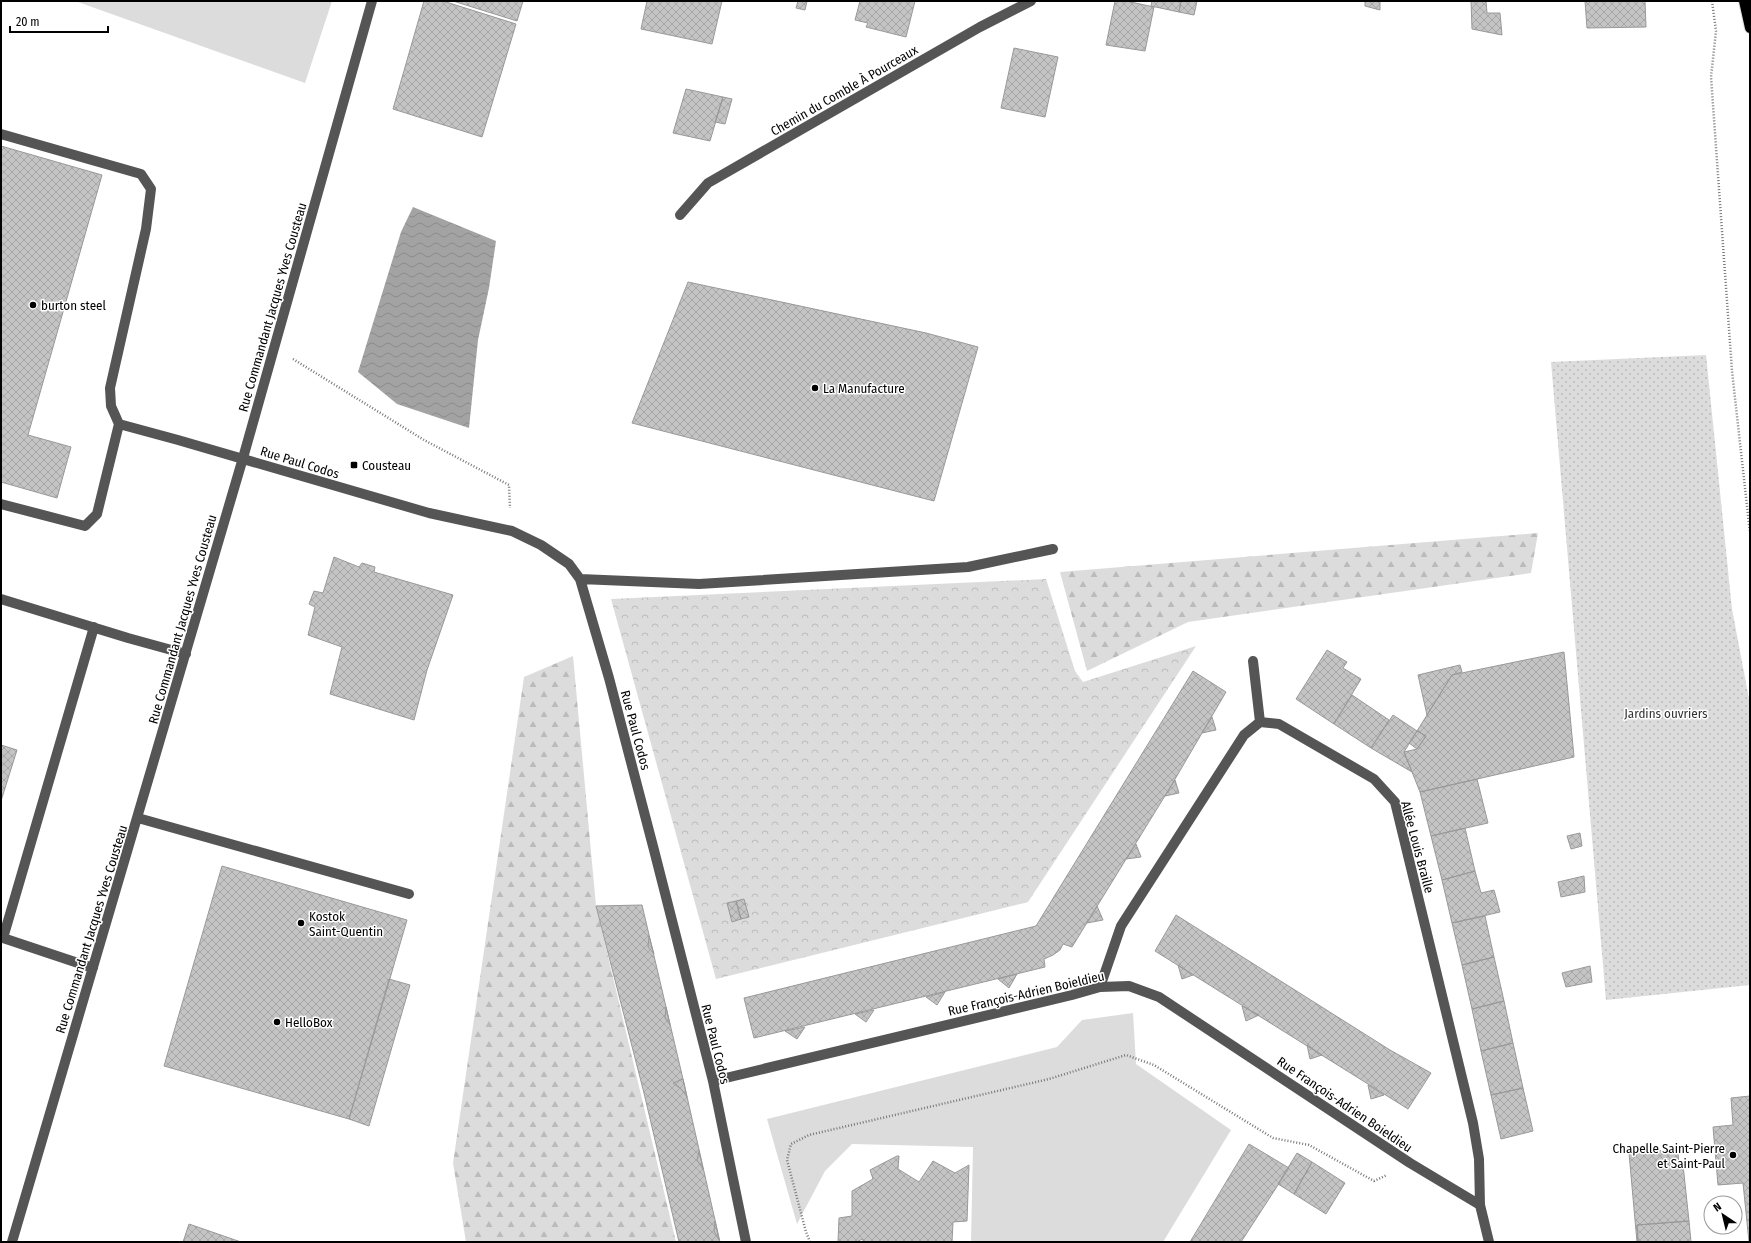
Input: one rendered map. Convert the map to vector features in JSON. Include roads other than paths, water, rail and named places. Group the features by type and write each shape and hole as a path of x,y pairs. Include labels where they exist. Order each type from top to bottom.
{"main road":[{"path":"1744,1 1750,28"}],"street":[{"name":"Rue Commandant Jacques Yves Cousteau","path":"12,1242 94,968 243,458 372,1"},
{"name":"Chemin du Comble À Pourceaux","path":"680,215 708,183 980,27 1031,1"},
{"path":"1,134 141,174 151,189 146,229 110,388 111,406 119,424 97,514 85,526 1,504"},
{"name":"Rue Paul Codos","path":"119,424 243,458 429,513 512,531 541,545 569,564 580,579 609,678 650,835 713,1080 746,1242"},
{"path":"580,579 699,584 968,567 1054,549"},
{"path":"1,599 186,654"},
{"path":"94,627 2,942 94,968"},
{"path":"1100,987 1121,926 1244,735 1260,722 1253,661"},
{"name":"Allée Louis Braille","path":"1260,722 1279,724 1374,779 1395,802 1473,1124 1479,1159 1480,1204 1489,1242"},
{"path":"138,818 409,894"},
{"name":"Rue François-Adrien Boieldieu","path":"713,1080 1072,995 1100,987 1129,986 1159,997 1410,1163 1480,1204"}],"water":[{"path":"413,207 496,241 489,288 478,340 469,428 397,404 358,372 401,232"}],"place":[{"name":"burton steel","path":"33,305"},
{"name":"La Manufacture","path":"815,388"},
{"name":"Cousteau","path":"354,465"},
{"name":"Kostok Saint-Quentin","path":"301,923"},
{"name":"HelloBox","path":"277,1022"},
{"name":"Chapelle Saint-Pierre et Saint-Paul","path":"1733,1155"}],"park label":[{"name":"Jardins ouvriers","path":"1666,713"}]}
